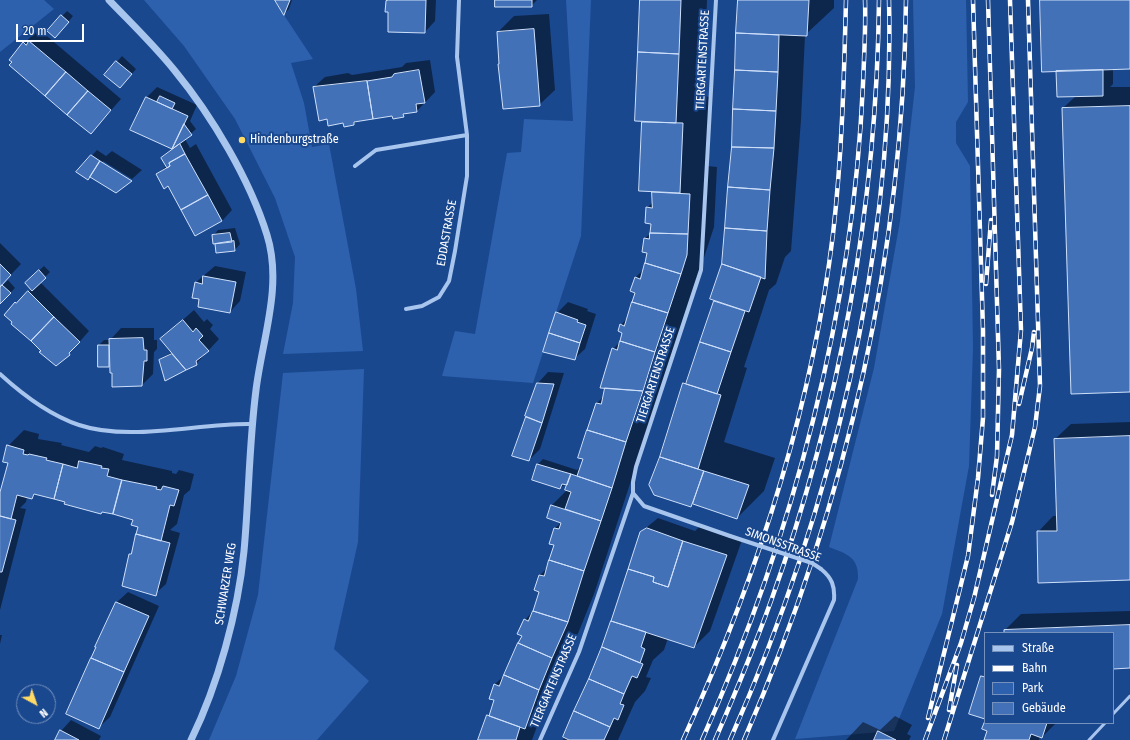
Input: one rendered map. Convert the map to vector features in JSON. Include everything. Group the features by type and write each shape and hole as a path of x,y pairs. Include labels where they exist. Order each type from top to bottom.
{"street":[{"path":"0,374 36,404 79,425 117,431 252,424 259,363 271,303 273,268 268,238 246,184 194,96 175,70 109,0"},
{"name":"EDDASTRASSE","path":"406,309 422,306 439,297 449,281 467,176 468,134 457,57 459,0"},
{"name":"TIERGARTENSTRASSE","path":"540,740 579,652 633,493 632,482 636,467 701,270 716,0"},
{"path":"355,166 376,150 468,134"},
{"name":"SCHWARZER WEG","path":"191,740 200,722 230,635 244,553 252,424"},
{"name":"SIMONSSTRASSE","path":"633,493 644,506 812,564 821,569 831,579 835,592 834,600 773,740"}],"lane":[{"path":"1114,713 1130,696"},
{"path":"1089,740 1104,724"}],"green space":[{"path":"0,0 44,0 54,9 0,52"},
{"path":"144,0 274,0 313,59 291,63 304,103 312,147 329,144 356,289 363,351 283,354 293,303 295,257 275,198 235,119 184,46"},
{"path":"566,0 591,0 581,236 533,383 442,376 455,331 475,334 507,153 521,152 524,119 573,121"},
{"path":"913,0 966,0 968,102 956,122 956,143 970,166 973,348 969,466 942,614 894,731 795,739 858,579 858,572 851,557 829,547 874,368 900,221 915,87"},
{"path":"364,369 358,542 334,649 369,681 317,740 209,740 236,676 258,595 283,373"}],"building":[{"path":"275,0 290,0 284,15"},
{"path":"426,0 425,33 388,32 388,12 385,12 386,1"},
{"path":"495,0 532,0 532,7 495,7"},
{"path":"640,0 681,0 679,54 638,52"},
{"path":"738,0 809,0 807,36 736,33"},
{"path":"1040,0 1130,0 1130,69 1042,72"},
{"path":"61,15 69,22 55,38 47,31"},
{"path":"534,29 540,106 503,109 498,64 497,32"},
{"path":"736,33 779,35 778,72 735,70"},
{"path":"29,41 66,72 45,96 9,65 12,62 9,60 23,42 26,45"},
{"path":"638,52 679,54 676,123 635,121"},
{"path":"116,61 132,74 120,88 104,75"},
{"path":"419,70 425,103 416,104 417,112 403,114 404,117 393,119 392,116 373,119 367,81 392,77 394,74"},
{"path":"735,70 778,72 776,111 733,109"},
{"path":"1103,70 1103,96 1057,97 1056,71"},
{"path":"66,72 88,91 67,115 45,96"},
{"path":"367,81 373,119 354,122 354,125 344,127 343,123 328,126 327,119 319,121 313,87"},
{"path":"88,91 111,110 91,134 67,115"},
{"path":"160,96 175,103 172,109 157,102"},
{"path":"146,97 188,116 172,149 130,130"},
{"path":"1130,106 1130,392 1071,394 1062,108"},
{"path":"733,109 776,111 774,148 732,147"},
{"path":"642,122 683,123 680,193 639,191"},
{"path":"184,124 192,135 172,149"},
{"path":"180,144 185,154 169,163 170,166 167,168 161,158"},
{"path":"732,147 774,148 770,190 728,187"},
{"path":"185,154 208,195 181,210 168,186 164,189 156,174 170,166 169,163"},
{"path":"91,155 100,161 88,180 76,172"},
{"path":"100,161 132,181 116,193 90,177"},
{"path":"728,187 770,190 767,231 725,228"},
{"path":"652,192 690,194 688,234 650,233 651,224 645,223 646,207 652,208"},
{"path":"208,195 222,221 195,236 181,210"},
{"path":"725,228 767,231 765,279 722,264"},
{"path":"230,233 232,242 213,244 212,235"},
{"path":"650,233 688,234 687,255 681,274 645,263 647,253 642,252 644,238 649,239"},
{"path":"234,241 235,251 216,253 215,244"},
{"path":"645,263 681,274 668,313 632,302 635,293 630,291 635,277 640,279"},
{"path":"0,264 11,275 0,287"},
{"path":"722,264 761,277 749,312 710,299"},
{"path":"39,270 46,278 32,291 25,283"},
{"path":"203,276 236,282 230,313 198,307 199,299 192,298 195,282 202,284"},
{"path":"2,285 11,293 0,304 0,287"},
{"path":"28,291 54,317 31,341 11,324 12,322 4,315 15,302 16,303"},
{"path":"714,301 745,311 731,352 700,342"},
{"path":"632,302 668,313 655,352 620,341 622,333 618,331 620,324 624,326"},
{"path":"556,312 578,320 577,322 586,325 580,343 549,333"},
{"path":"54,317 80,342 69,353 70,355 56,366 39,352 41,351 31,341"},
{"path":"183,320 193,332 196,328 203,336 199,340 209,351 196,361 197,365 186,370 160,339"},
{"path":"549,333 580,343 575,360 543,352"},
{"path":"143,338 144,350 147,350 147,361 144,361 142,386 112,387 109,339"},
{"path":"620,341 655,352 643,391 600,388 612,348 617,350"},
{"path":"700,342 731,352 717,394 686,384"},
{"path":"98,345 109,345 109,367 98,367"},
{"path":"172,354 186,370 165,381 159,360"},
{"path":"537,383 554,384 542,423 525,416"},
{"path":"683,383 721,395 698,469 660,457"},
{"path":"605,388 643,391 626,442 587,430 596,403 601,404"},
{"path":"526,417 542,423 529,461 512,456"},
{"path":"587,430 626,442 612,488 577,476 583,459 578,458"},
{"path":"1130,436 1130,580 1038,583 1037,531 1057,531 1054,439"},
{"path":"7,445 24,450 23,454 47,458 46,460 63,464 54,499 34,494 32,499 17,495 11,519 0,516 0,492 8,463 3,462"},
{"path":"660,457 704,471 691,507 654,495 649,485"},
{"path":"79,461 109,469 107,476 122,480 113,514 102,512 101,514 64,504 65,502 54,499 63,464 77,468"},
{"path":"537,464 571,474 567,485 562,484 560,489 532,480"},
{"path":"704,471 749,485 737,519 693,504"},
{"path":"571,474 612,488 601,521 565,509 571,492 565,490"},
{"path":"122,480 157,487 156,489 161,490 163,486 179,490 174,506 170,505 161,541 136,534 138,527 131,525 133,520 113,514"},
{"path":"551,505 601,521 584,571 549,560 554,545 549,544 554,528 559,529 561,523 547,518"},
{"path":"0,516 16,520 2,572 0,572"},
{"path":"647,528 683,541 668,587 653,582 654,577 628,569 640,532"},
{"path":"136,534 170,543 156,596 122,586 129,554 131,554"},
{"path":"683,541 727,555 694,648 611,621 628,569 654,577 653,582 668,587"},
{"path":"549,560 584,571 568,622 533,611 539,592 534,590 539,575 544,576"},
{"path":"116,602 149,616 124,672 91,658"},
{"path":"533,611 568,622 552,658 518,643 522,636 517,634 524,619 528,621"},
{"path":"611,621 646,632 641,647 645,649 640,663 602,647"},
{"path":"1130,625 1130,668 1114,669 1114,632 1004,632 1004,630"},
{"path":"518,643 552,658 539,690 504,675"},
{"path":"602,647 643,664 637,678 632,676 624,694 589,679"},
{"path":"91,658 124,672 99,729 66,714"},
{"path":"504,675 539,690 525,729 489,716 494,700 489,699 494,684 499,686"},
{"path":"981,676 984,677 984,719 969,714"},
{"path":"589,679 624,694 620,704 624,705 618,720 614,718 610,727 574,711"},
{"path":"574,711 610,727 604,740 569,740 563,737"},
{"path":"487,715 520,727 516,740 478,740"},
{"path":"984,724 1047,724 1042,738 1031,734 1029,740 984,740 987,731 982,729"},
{"path":"60,730 79,740 55,740"},
{"path":"878,731 896,740 874,740"}],"railway":[{"path":"683,740 710,679 757,556 778,493 796,429 811,364 824,299 839,176 846,0"},
{"path":"702,740 735,662 765,582 791,502 813,420 832,337 847,253 857,169 863,84 865,0"},
{"path":"715,740 771,601 817,455 835,380 850,305 862,229 871,153 877,77 879,0"},
{"path":"730,740 766,653 799,563 827,472 850,379 868,285 881,190 888,95 889,0"},
{"path":"744,740 780,651 812,561 839,470 862,378 880,285 894,191 902,96 906,0"},
{"path":"928,718 968,556 978,478 983,418 983,330 973,0"},
{"path":"988,0 999,369 997,456 992,495"},
{"path":"925,740 961,643 974,598 1012,435 1021,330 1010,0"},
{"path":"944,740 1012,522 1035,427 1040,386 1028,0"},
{"path":"986,284 991,220"},
{"path":"1019,404 1032,348 1034,332"},
{"path":"949,710 957,665"}],"place":[{"name":"Hindenburgstraße","path":"242,140"}]}
